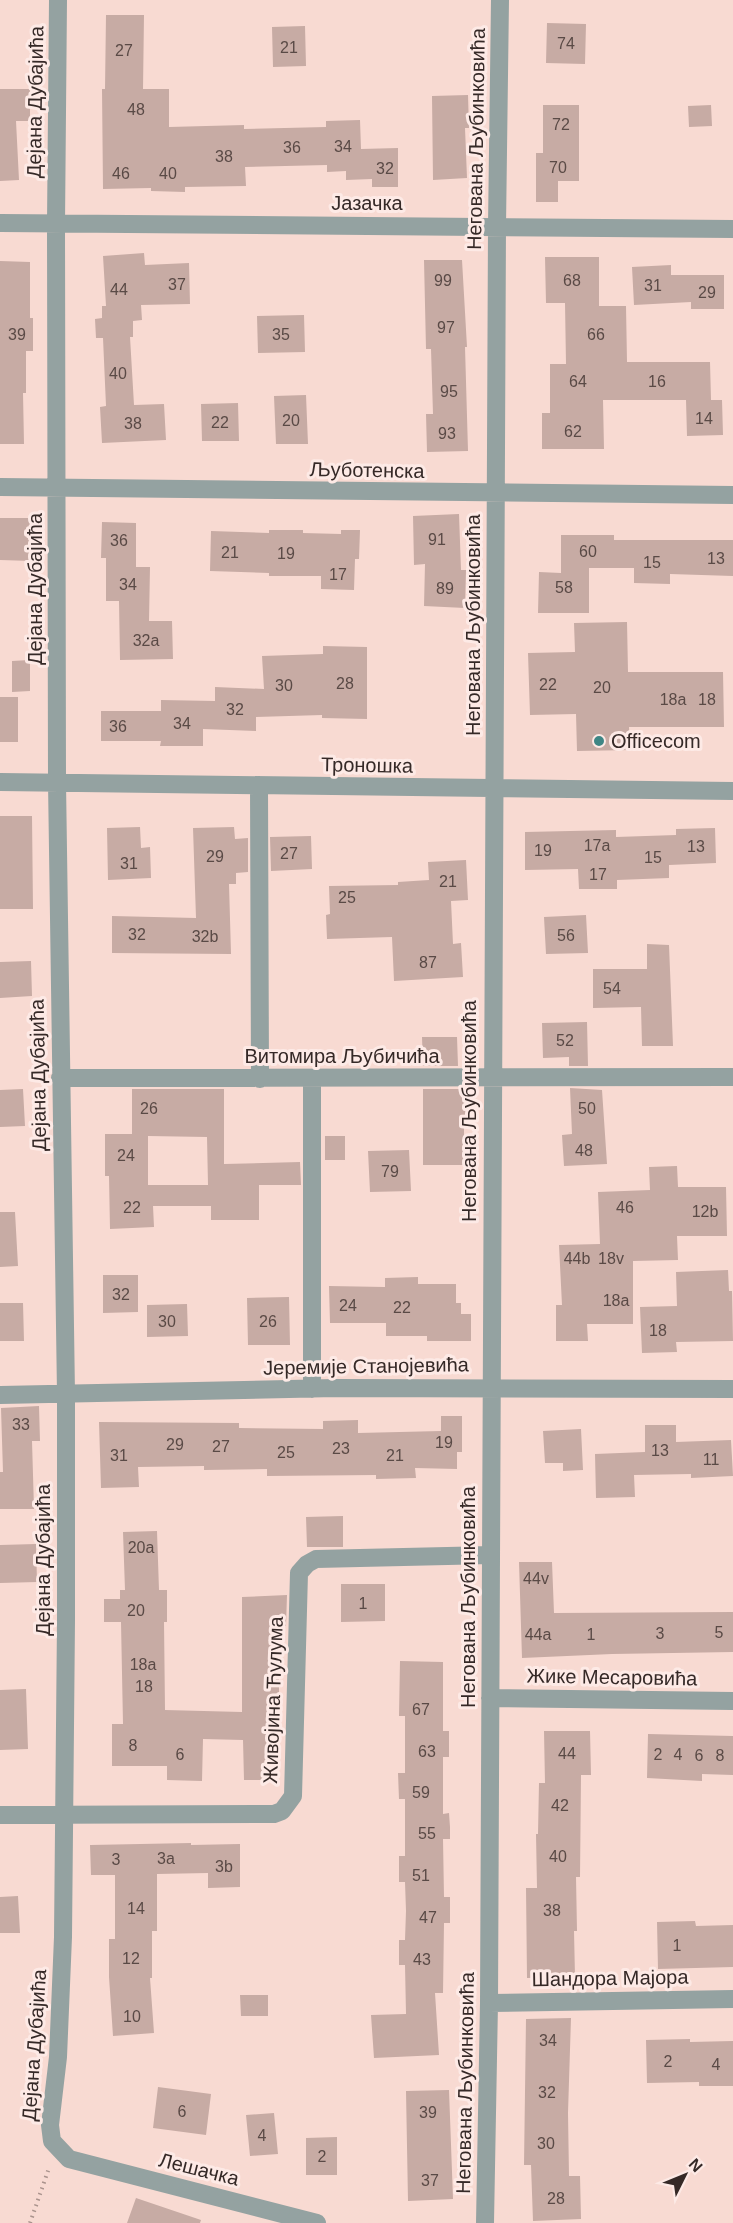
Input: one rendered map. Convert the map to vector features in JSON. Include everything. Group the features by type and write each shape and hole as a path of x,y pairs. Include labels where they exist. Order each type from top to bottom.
{"street":[{"name":"Дејана Дубајића","path":"58,0 57,782 66,1394 65,1815 60,2021 50,2134 62,2153"},
{"name":"Негована Љубинковића","path":"485,2223 489,2003 491,1078 500,0"},
{"name":"Јазачка","path":"0,223 733,229"},
{"name":"Љуботенска","path":"0,487 733,495"},
{"name":"Троношка","path":"0,782 733,791"},
{"path":"259,785 260,1079"},
{"name":"Витомира Љубичића","path":"60,1078 733,1077"},
{"path":"312,1079 312,1389"},
{"name":"Јеремије Станојевића","path":"0,1395 312,1389 733,1389"},
{"name":"Живојина Ћулума","path":"0,1815 273,1814 282,1811 293,1796 299,1573 307,1564 316,1559 491,1555"},
{"name":"Жике Месаровића","path":"490,1698 733,1701"},
{"name":"Шандора Мајора","path":"489,2003 733,1999"},
{"name":"Лешачка","path":"62,2153 317,2223"}],"path":[{"path":"30,2223 62,2153"}],"building":[{"path":"106,15 144,15 143,89 169,89 169,127 244,125 244,129 326,127 326,121 360,120 361,149 398,148 398,187 372,187 372,179 346,180 346,171 327,172 327,165 245,167 246,186 185,187 185,192 151,191 151,188 103,189 102,89 105,89"},
{"path":"547,23 586,24 585,64 546,63"},
{"path":"305,26 306,66 273,67 272,27"},
{"path":"0,89 30,89 30,121 16,121 19,180 0,181"},
{"path":"468,95 469,128 465,128 467,178 433,180 432,96"},
{"path":"543,105 579,105 579,181 558,181 558,202 536,202 536,153 543,153"},
{"path":"711,105 712,126 689,127 688,106"},
{"path":"144,253 145,265 189,263 190,304 141,305 142,320 133,321 133,337 130,337 134,405 164,404 166,440 102,443 100,407 106,406 103,338 96,338 95,319 102,318 102,306 106,306 103,256"},
{"path":"545,257 599,257 599,306 626,306 627,362 710,362 711,400 722,400 723,435 687,436 686,400 603,400 604,449 542,449 542,413 550,413 550,364 566,364 565,303 546,303"},
{"path":"424,260 462,260 467,347 465,347 468,451 427,452 426,414 433,414 431,349 426,349"},
{"path":"0,261 30,262 30,318 33,318 33,351 26,351 26,393 23,393 24,444 0,444"},
{"path":"671,265 671,275 724,275 724,309 691,309 691,302 634,305 632,267"},
{"path":"304,315 305,352 258,353 257,316"},
{"path":"306,395 308,444 276,444 274,396"},
{"path":"238,403 239,441 202,441 201,404"},
{"path":"459,514 461,570 466,570 465,608 424,606 425,564 414,565 413,516"},
{"path":"0,518 32,518 32,561 0,560"},
{"path":"102,522 136,523 136,567 150,567 149,621 172,621 173,659 120,660 119,601 106,601 106,558 101,558"},
{"path":"269,530 303,530 303,533 341,534 341,530 360,530 359,559 355,559 354,590 321,589 321,576 269,576 269,573 210,571 211,531 269,533"},
{"path":"561,535 614,535 614,540 733,540 733,576 670,574 670,584 634,583 634,568 589,568 589,613 538,613 539,572 561,573"},
{"path":"627,622 628,672 723,672 724,727 629,727 630,750 577,751 576,714 530,715 528,653 575,652 574,623"},
{"path":"323,646 367,647 367,719 322,718 322,715 256,717 256,731 203,729 203,746 160,746 161,741 101,741 101,711 161,711 161,700 215,701 215,687 264,689 262,656 323,654"},
{"path":"30,660 30,691 12,692 12,661"},
{"path":"0,697 18,697 18,742 0,742"},
{"path":"0,816 32,816 33,909 0,909"},
{"path":"140,827 141,848 150,847 151,878 108,880 107,828"},
{"path":"234,827 235,839 248,838 248,872 236,873 236,884 229,884 231,954 112,953 112,916 196,918 193,828"},
{"path":"715,828 716,863 669,865 669,878 617,880 617,889 579,889 578,869 525,870 525,832 616,830 616,837 676,835 676,829"},
{"path":"311,836 312,869 271,871 270,837"},
{"path":"466,860 468,900 451,901 453,944 461,943 463,977 394,981 392,937 327,939 326,915 330,914 329,886 398,885 398,882 429,880 428,862"},
{"path":"586,915 588,953 546,954 544,917"},
{"path":"647,944 669,945 673,1046 642,1046 641,1007 593,1008 593,969 647,969"},
{"path":"31,961 32,996 0,998 0,962"},
{"path":"587,1022 588,1066 569,1066 569,1057 543,1058 542,1023"},
{"path":"422,1037 457,1037 458,1066 423,1066"},
{"path":"570,1088 602,1090 607,1164 564,1166 562,1135 572,1134"},
{"path":"23,1089 25,1126 0,1127 0,1090"},
{"path":"132,1089 224,1089 224,1164 300,1162 301,1185 259,1185 259,1220 211,1220 211,1206 153,1206 154,1227 110,1229 109,1176 105,1176 105,1134 132,1134","holes":["148,1136 207,1137 208,1185 148,1185"]},
{"path":"423,1089 472,1089 472,1124 464,1124 464,1165 423,1165"},
{"path":"325,1136 345,1136 345,1160 325,1160"},
{"path":"409,1150 411,1191 370,1192 368,1151"},
{"path":"677,1166 678,1187 726,1187 727,1236 677,1236 678,1260 633,1261 633,1324 587,1324 588,1341 556,1341 556,1305 562,1305 559,1245 600,1244 598,1192 650,1190 649,1167"},
{"path":"0,1212 15,1212 18,1266 0,1267"},
{"path":"728,1270 729,1291 732,1291 733,1341 676,1342 677,1352 642,1353 640,1307 677,1306 676,1272"},
{"path":"103,1275 138,1275 138,1312 103,1313"},
{"path":"418,1277 418,1284 456,1284 456,1303 461,1303 461,1314 471,1314 471,1341 427,1341 427,1336 386,1336 386,1323 330,1323 329,1286 385,1287 385,1278"},
{"path":"289,1297 290,1345 248,1345 247,1298"},
{"path":"0,1303 23,1303 24,1341 0,1341"},
{"path":"187,1304 188,1336 147,1337 147,1305"},
{"path":"39,1406 40,1441 32,1441 34,1509 0,1509 0,1472 3,1472 1,1408"},
{"path":"441,1416 462,1416 462,1452 457,1452 457,1469 415,1468 416,1478 376,1479 376,1475 267,1476 267,1469 204,1470 204,1466 138,1467 139,1487 101,1488 99,1422 239,1423 239,1428 323,1429 323,1421 358,1420 358,1433 441,1431"},
{"path":"645,1425 676,1425 676,1442 731,1440 733,1476 691,1478 691,1474 634,1475 635,1497 596,1498 595,1454 645,1452"},
{"path":"581,1429 583,1470 563,1471 563,1463 545,1463 543,1431"},
{"path":"343,1516 343,1547 307,1547 306,1517"},
{"path":"157,1531 159,1590 167,1590 167,1622 164,1622 165,1710 242,1712 242,1597 287,1595 286,1626 279,1626 279,1694 274,1694 275,1780 244,1780 243,1740 203,1739 202,1781 167,1780 167,1766 112,1766 112,1724 123,1724 121,1622 104,1622 104,1599 120,1599 120,1590 125,1590 123,1532"},
{"path":"36,1544 37,1582 0,1583 0,1545"},
{"path":"519,1562 552,1562 554,1613 733,1612 733,1652 522,1658"},
{"path":"341,1584 385,1584 385,1621 341,1622"},
{"path":"400,1661 443,1662 443,1731 449,1731 449,1757 443,1757 443,1814 449,1813 450,1827 450,1839 443,1839 444,1897 450,1897 450,1923 444,1923 443,1993 435,1993 439,2055 374,2058 371,2015 406,2014 405,1965 399,1965 399,1940 405,1940 406,1911 405,1882 399,1882 399,1856 405,1856 405,1799 399,1799 398,1773 405,1773 405,1716 399,1716"},
{"path":"26,1689 28,1749 0,1750 0,1690"},
{"path":"544,1731 590,1731 591,1775 581,1775 580,1877 576,1877 577,1931 574,1931 575,1977 527,1978 526,1888 537,1888 536,1834 538,1834 539,1783 545,1783"},
{"path":"648,1734 733,1736 733,1775 702,1774 702,1781 647,1778"},
{"path":"191,1843 191,1845 240,1844 240,1887 208,1888 208,1873 157,1874 157,1931 152,1931 152,1978 150,1978 154,2033 113,2036 109,1939 115,1939 115,1875 91,1875 90,1845"},
{"path":"18,1896 20,1933 0,1933 0,1897"},
{"path":"695,1921 696,1926 733,1925 733,1967 658,1969 657,1922"},
{"path":"240,1995 268,1995 268,2016 241,2016"},
{"path":"571,2018 569,2176 580,2176 581,2219 533,2221 531,2165 524,2165 526,2019"},
{"path":"690,2039 690,2042 733,2041 733,2086 699,2086 699,2082 647,2083 646,2040"},
{"path":"158,2087 211,2094 206,2135 153,2128"},
{"path":"449,2090 453,2199 408,2201 406,2091"},
{"path":"274,2113 278,2154 250,2156 246,2115"},
{"path":"337,2137 337,2175 306,2175 306,2138"},
{"path":"136,2198 201,2220 200,2223 127,2223"}],"place":[{"name":"Officecom","path":"599,741"}]}
